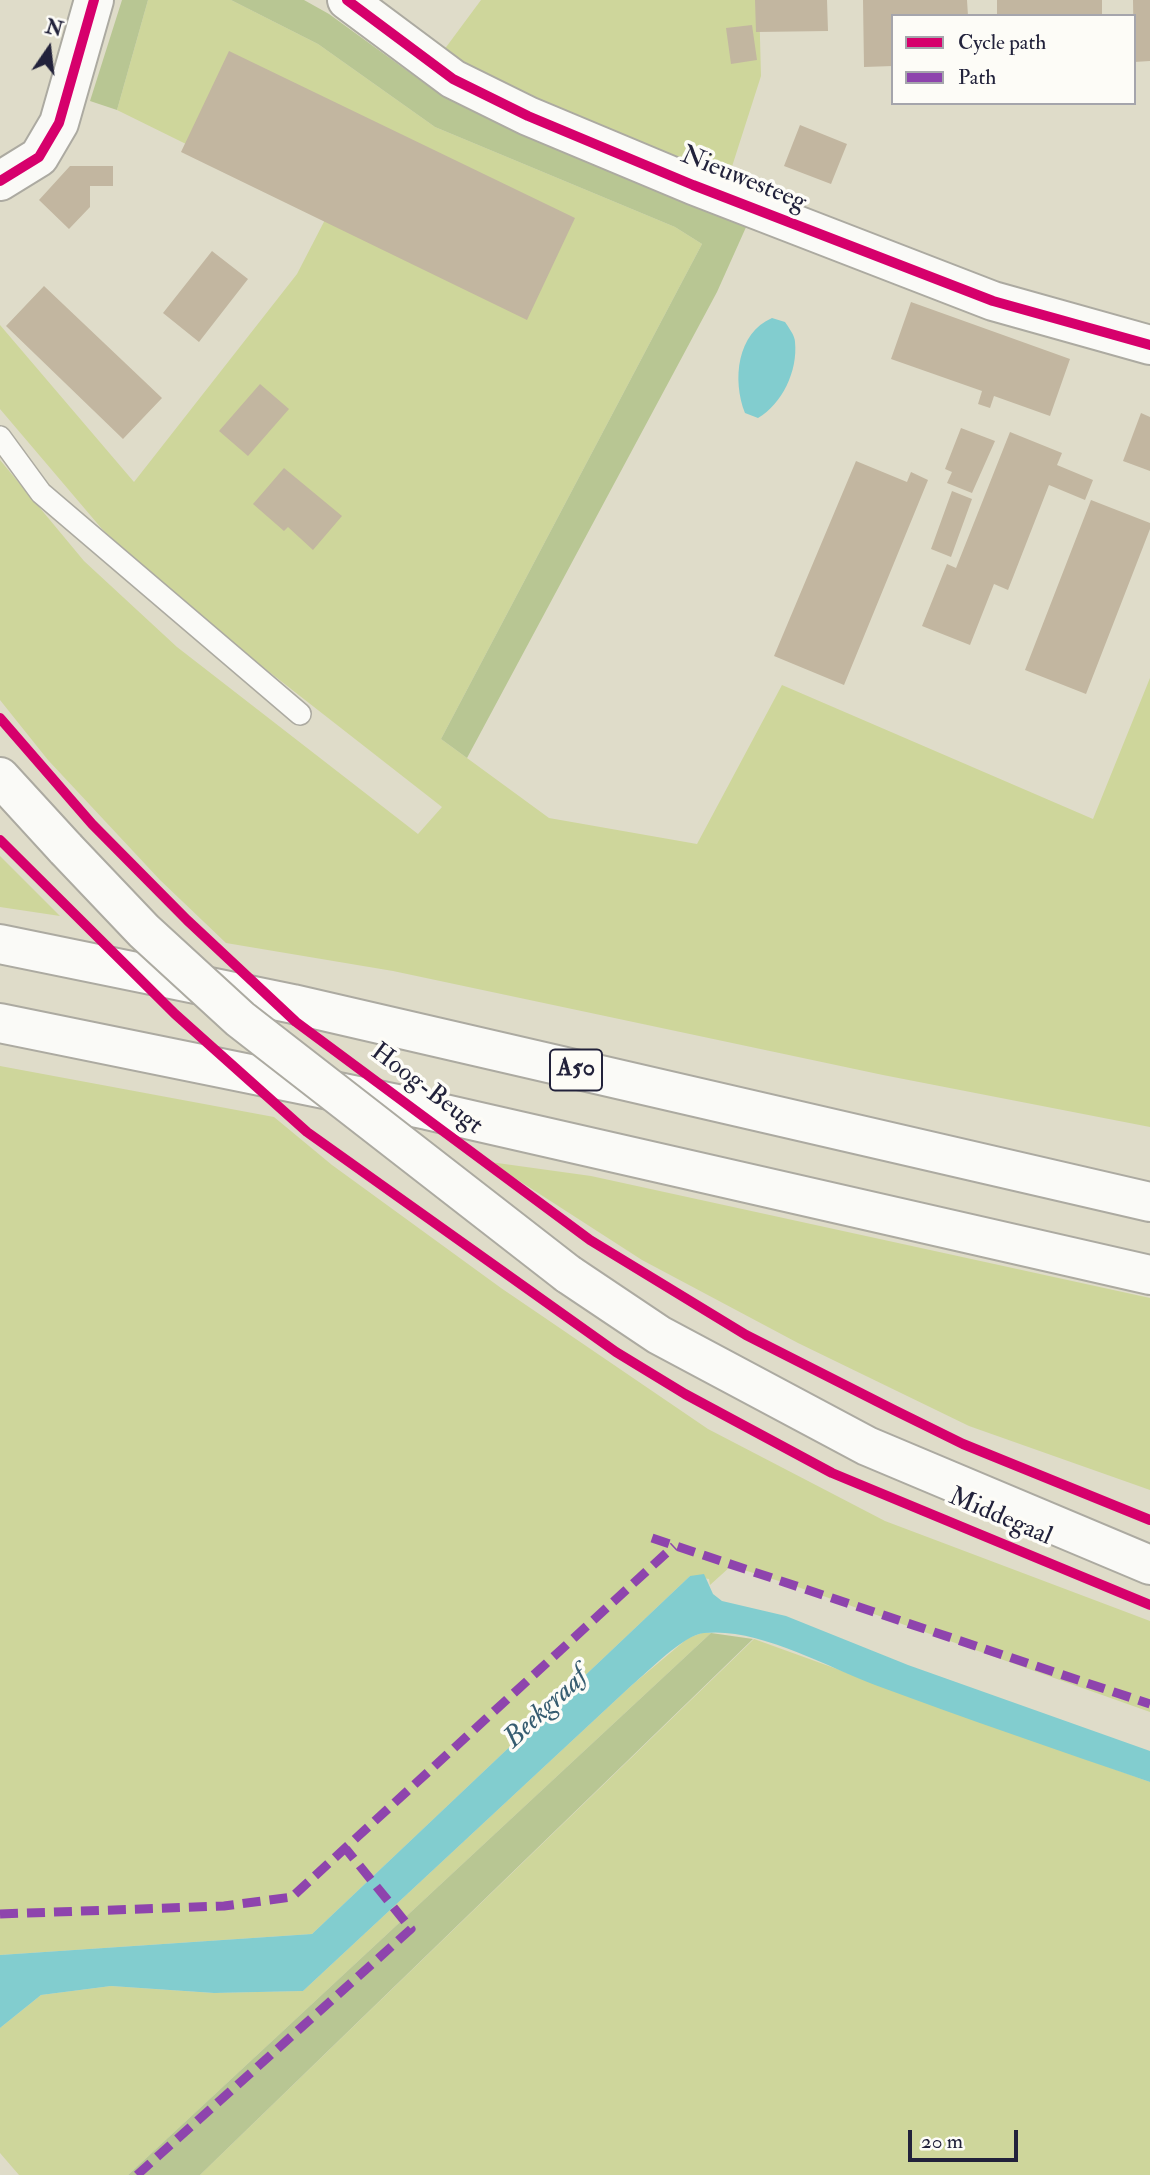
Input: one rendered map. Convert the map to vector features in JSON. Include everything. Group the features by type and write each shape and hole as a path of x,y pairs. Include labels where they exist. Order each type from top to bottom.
{"main road":[{"path":"0,181 39,157 60,123 94,0"},
{"name":"Nieuwesteeg","path":"347,0 453,79 528,116 693,184 993,300 1150,345"},
{"name":"Middegaal","path":"0,777 144,931 240,1019 568,1273 659,1335 867,1446 1150,1565"},
{"name":"A50","path":"0,944 293,1004 1150,1202"},
{"path":"0,1023 440,1114 1150,1275"}],"lane":[{"path":"0,437 41,492 300,714"}],"green space":[{"path":"122,0 148,0 117,110 90,101"},
{"path":"148,0 231,0 318,44 435,127 675,227 702,244 441,739 549,818 697,844 782,685 1093,819 1150,678 1150,1127 883,1075 393,971 226,943 160,880 48,760 0,700 0,460 84,561 177,647 418,834 442,807 181,603 102,529 0,409 0,325 134,482 297,274 328,214 117,110"},
{"path":"231,0 304,0 329,14 431,88 472,111 747,225 717,292 467,758 441,739 702,244 675,227 435,127 318,44"},
{"path":"481,0 759,0 761,76 728,179 474,77 441,54"},
{"path":"0,856 60,916 0,907"},
{"path":"0,1066 274,1117 332,1165 501,1288 708,1429 885,1521 1150,1621 1150,1712 795,1586 731,1566 710,1585 709,1579 690,1576 312,1934 0,1955"},
{"path":"490,1162 591,1176 1150,1298 1150,1490 969,1426 798,1343 642,1260"},
{"path":"711,1633 128,2175 19,2175 0,2153 0,2028 41,1995 111,1986 213,1993 303,1991 632,1685 688,1638"},
{"path":"711,1633 753,1639 200,2175 128,2175"},
{"path":"754,1639 1150,1782 1150,2175 200,2175"}],"water":[{"path":"772,318 785,322 793,335 794,364 781,395 767,412 758,418 745,413 741,400 740,359 751,335 760,325"},
{"path":"704,1574 713,1594 722,1601 786,1616 908,1665 1150,1751 1150,1782 909,1698 768,1642 725,1633 704,1633 676,1647 632,1685 303,1991 214,1993 111,1986 41,1995 0,2028 0,1955 312,1934 690,1576"}],"building":[{"path":"755,0 827,0 828,31 756,32"},
{"path":"863,0 967,0 968,14 891,14 891,66 864,67"},
{"path":"997,0 1102,0 1102,14 997,14"},
{"path":"1133,0 1150,0 1150,61 1136,62 1136,14 1133,14"},
{"path":"752,25 757,60 731,64 726,28"},
{"path":"229,51 575,218 527,320 181,152"},
{"path":"800,125 847,144 831,184 784,166"},
{"path":"70,166 113,166 113,186 90,186 90,207 69,229 39,200"},
{"path":"212,251 248,279 199,342 163,313"},
{"path":"44,286 162,398 123,439 6,326"},
{"path":"911,302 1070,359 1050,416 994,396 990,408 978,404 982,391 891,359"},
{"path":"260,384 289,409 248,456 219,431"},
{"path":"1141,413 1150,417 1150,471 1123,461"},
{"path":"961,428 995,441 972,493 947,483 952,472 945,469"},
{"path":"1010,432 1062,453 1057,465 1093,480 1085,500 1049,485 1008,590 994,584 970,645 922,626 947,564 956,568"},
{"path":"856,461 907,482 911,472 928,480 844,685 774,656"},
{"path":"284,468 342,516 313,550 288,527 284,531 253,504"},
{"path":"952,491 972,499 951,557 931,549"},
{"path":"1091,500 1150,523 1150,529 1086,694 1025,670"}],"marked path":[{"path":"652,1538 1150,1704"},
{"path":"0,1914 224,1906 292,1897 674,1546"},
{"path":"137,2175 411,1929 346,1849"}],"cycle path":[{"path":"0,181 39,157 59,123 94,0"},
{"path":"347,0 453,79 528,116 693,185 993,301 1150,345"},
{"name":"Hoog-Beugt","path":"0,718 92,824 187,920 296,1022 590,1240 746,1335 894,1410 963,1444 1150,1520"},
{"path":"0,840 175,1014 307,1132 616,1352 685,1394 832,1473 1150,1605"}],"water label":[{"name":"Beekgraaf","path":"547,1709"}]}
